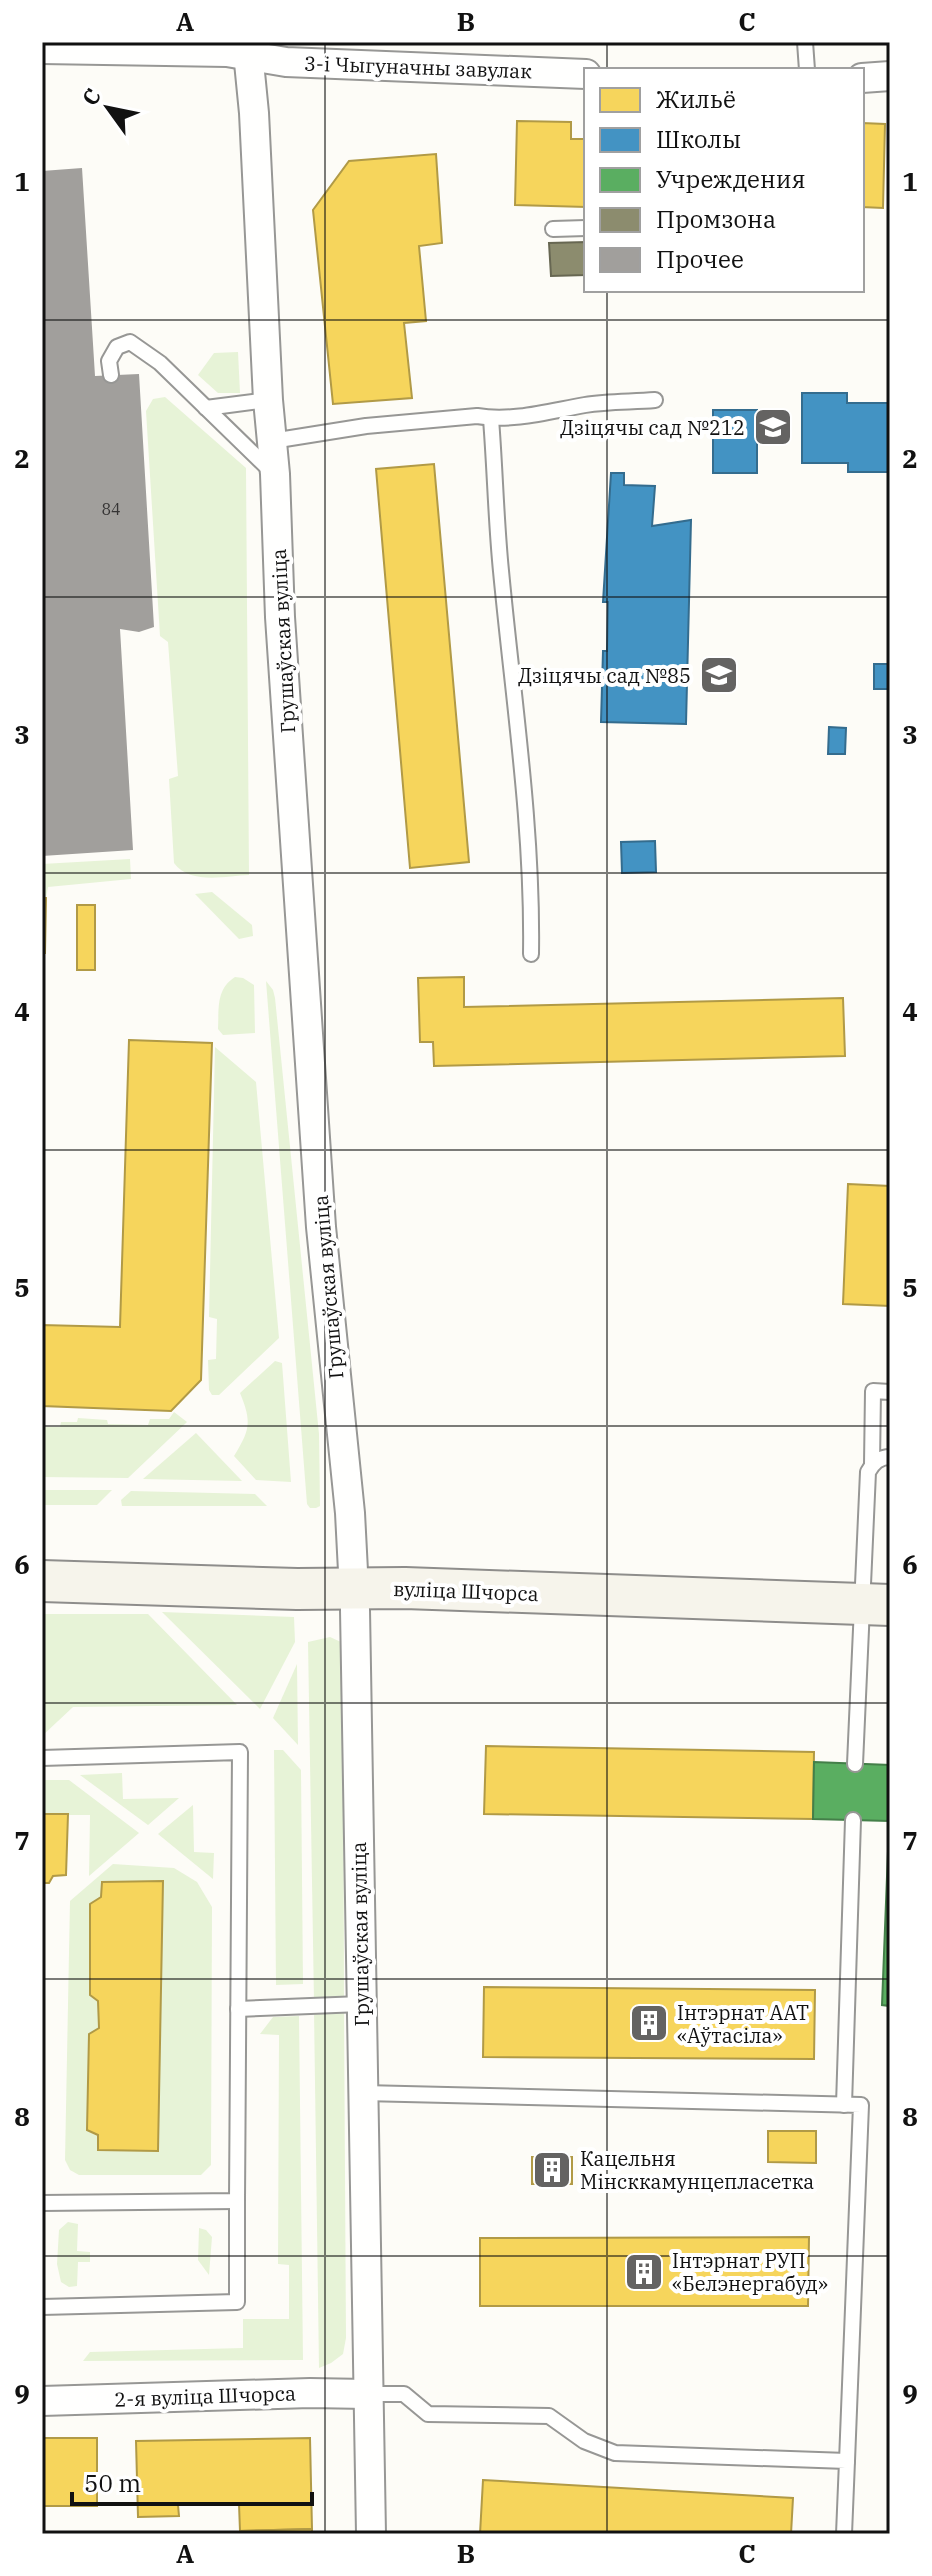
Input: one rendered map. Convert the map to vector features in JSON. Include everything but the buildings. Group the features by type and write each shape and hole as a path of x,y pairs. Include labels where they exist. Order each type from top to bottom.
{"main road":[{"name":"вуліца Шчорса","path":"42,1581 875,1604"}],"street":[{"name":"3-і Чыгуначны завулак","path":"42,49 227,52 248,49 286,62 584,74"},
{"name":"Грушаўская вуліца","path":"248,49 275,474 280,617 321,1227 350,1513 371,2534"},
{"path":"864,78 890,76"},
{"name":"2-я вуліца Шчорса","path":"42,2401 367,2394"}],"lane":[{"path":"805,42 807,68"},
{"path":"553,229 584,228"},
{"path":"111,375 109,361 117,347 130,342 160,363 275,474"},
{"path":"206,408 268,400"},
{"path":"272,441 437,419 477,416 491,419 587,405 655,400"},
{"path":"491,419 500,567 521,759 531,954"},
{"path":"855,1764 875,1604 868,1472 872,1464 873,1391 890,1392"},
{"path":"872,1464 890,1457"},
{"path":"42,1758 240,1752 237,2302 42,2307"},
{"path":"844,2105 853,1820"},
{"path":"238,2009 361,2004"},
{"path":"363,2093 861,2105 844,2534"},
{"path":"42,2203 237,2201"},
{"path":"367,2394 404,2394 428,2414 549,2416 584,2441 615,2453 847,2461"}],"green space":[{"path":"238,352 240,393 218,393 198,375 214,353"},
{"path":"165,397 246,468 249,875 198,877 181,870 174,863 169,779 178,776 168,642 160,636 146,411 153,399"},
{"path":"130,859 131,879 48,887 46,898 42,898 42,864"},
{"path":"212,892 252,925 253,936 239,939 195,894"},
{"path":"235,977 254,985 255,1033 223,1035 218,1029 222,993"},
{"path":"266,981 275,998 319,1434 320,1506 316,1508 310,1508 307,1504"},
{"path":"215,1047 256,1082 279,1338 219,1395 212,1395 209,1390 208,1360 216,1359 217,1319 209,1317"},
{"path":"275,1361 282,1363 291,1482 256,1480 234,1456 248,1426 240,1393"},
{"path":"174,1412 187,1422 128,1478 42,1477 42,1427 60,1427 61,1422 77,1422 78,1418 107,1420 108,1424 148,1425 150,1419 169,1419"},
{"path":"196,1433 242,1481 143,1479"},
{"path":"42,1490 112,1490 97,1505 42,1505"},
{"path":"131,1491 255,1494 267,1506 122,1506 121,1500"},
{"path":"162,1612 294,1617 295,1642 260,1709"},
{"path":"42,1614 148,1614 237,1705 73,1707 42,1736"},
{"path":"330,1637 343,1643 344,1999 314,2001 308,1642"},
{"path":"297,1664 298,1745 273,1718"},
{"path":"274,1750 283,1750 301,1770 303,1984 276,1985"},
{"path":"122,1773 123,1799 179,1798 148,1825 80,1775"},
{"path":"42,1780 69,1780 139,1833 89,1876 90,1815 42,1815"},
{"path":"193,1805 194,1852 214,1853 213,1879 158,1834"},
{"path":"113,1864 174,1868 197,1882 212,1907 211,2165 201,2175 79,2175 70,2170 65,2160 70,1901"},
{"path":"344,2010 346,2338 343,2354 319,2368 314,2011"},
{"path":"299,2016 303,2360 83,2361 90,2352 243,2348 243,2319 289,2319 289,2265 278,2264 279,2035 260,2034 273,2017"},
{"path":"68,2222 78,2224 77,2251 90,2252 90,2262 78,2262 77,2286 69,2287 61,2282 57,2264 59,2230"},
{"path":"199,2228 212,2237 209,2275 198,2260"}],"place":[{"name":"Дзіцячы сад №212","path":"773,427"},
{"name":"Дзіцячы сад №85","path":"719,675"},
{"name":"Інтэрнат ААТ «Аўтасіла»","path":"649,2023"},
{"name":"Кацельня Мінсккамунцепласетка","path":"552,2170"},
{"name":"Інтэрнат РУП «Белэнергабуд»","path":"644,2272"}]}
